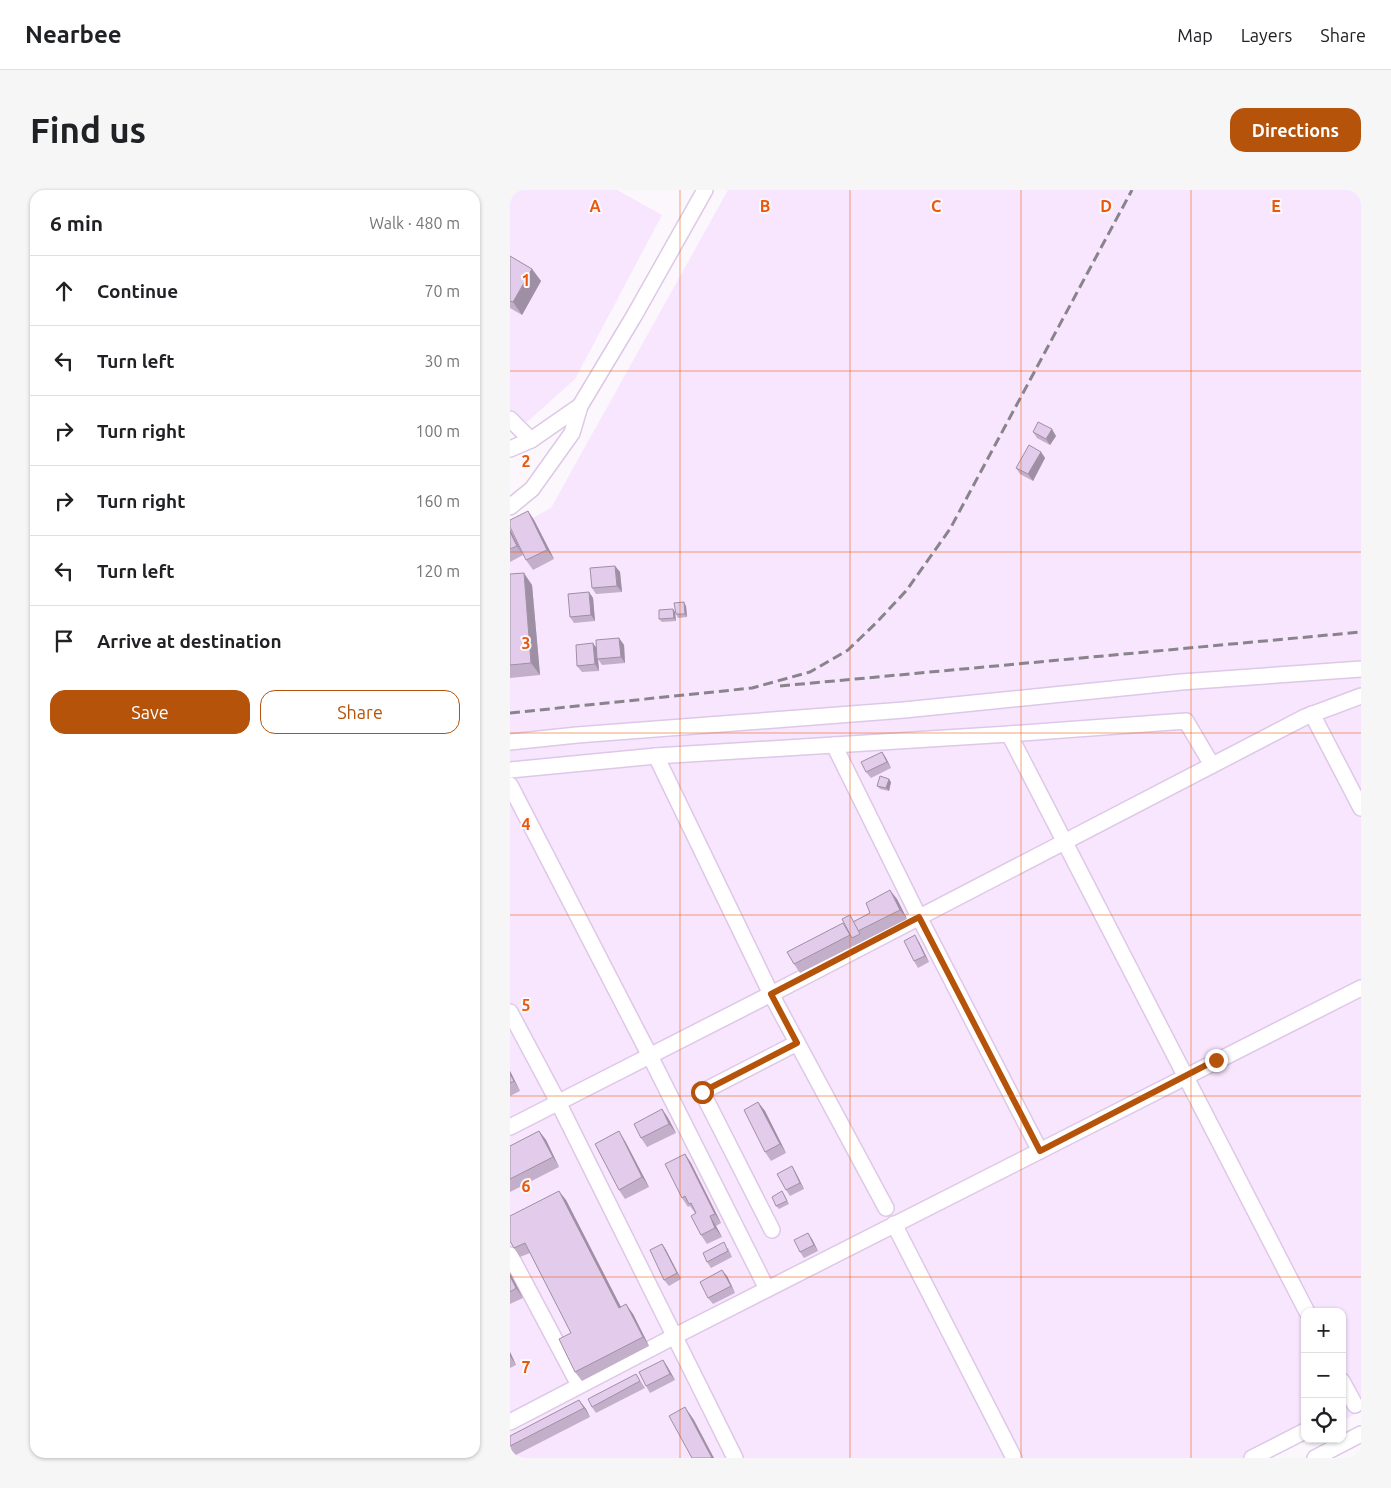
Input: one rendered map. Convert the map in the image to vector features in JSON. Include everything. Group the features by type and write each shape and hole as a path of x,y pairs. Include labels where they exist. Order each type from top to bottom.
{"street":[{"path":"510,507 532,490 572,433 580,406 634,316 705,190"},
{"path":"510,449 530,440 580,406"},
{"path":"510,419 530,440"},
{"path":"510,742 577,735 904,710 1181,682 1361,669"},
{"path":"510,1127 1312,714 1361,696"},
{"path":"1312,714 1361,808"},
{"path":"510,770 656,756 1186,721 1212,765"},
{"path":"1009,734 1304,1308"},
{"path":"834,745 919,917 1040,1151"},
{"path":"656,756 771,994 886,1208"},
{"path":"510,785 650,1056 767,1289"},
{"path":"510,1422 894,1224 1361,988"},
{"path":"510,1012 558,1102 735,1458"},
{"path":"772,1230 702,1092 797,1043"},
{"path":"894,1224 1014,1458"},
{"path":"510,1255 579,1386"},
{"path":"1346,1390 1353,1406"},
{"path":"1252,1458 1301,1433"},
{"path":"1315,1458 1361,1434"}],"shaded area":[{"path":"510,190 617,190 662,215 575,379 527,422 510,412"},
{"path":"728,190 1361,190 1361,1411 1346,1419 1346,1308 1301,1308 1301,1442 1269,1458 510,1458 510,530 551,508"}],"building":[{"path":"510,256 532,269 513,302 510,301"},
{"path":"1038,422 1052,429 1046,439 1033,432"},
{"path":"1029,445 1041,452 1028,474 1016,468"},
{"path":"528,511 547,550 526,560 510,527 510,520"},
{"path":"510,532 517,546 510,549"},
{"path":"615,566 617,586 592,588 590,568"},
{"path":"524,573 531,663 510,665 510,574"},
{"path":"589,592 591,615 570,617 568,594"},
{"path":"684,602 685,614 676,614 674,603"},
{"path":"673,609 674,618 659,619 659,610"},
{"path":"619,638 621,657 597,659 596,640"},
{"path":"593,643 595,664 577,666 576,645"},
{"path":"882,752 887,762 866,772 861,762"},
{"path":"880,776 889,779 886,788 877,786"},
{"path":"890,890 900,910 858,931 853,922 870,913 866,903"},
{"path":"850,915 860,934 852,938 842,919"},
{"path":"843,923 850,935 794,964 787,952"},
{"path":"915,935 925,956 914,961 904,941"},
{"path":"510,1074 514,1081 510,1083"},
{"path":"758,1102 780,1144 765,1152 744,1110"},
{"path":"662,1109 669,1124 641,1138 634,1124"},
{"path":"539,1131 553,1157 510,1179 510,1146"},
{"path":"619,1131 642,1177 619,1190 595,1144"},
{"path":"685,1154 715,1214 710,1216 715,1228 701,1235 691,1216 696,1213 691,1203 689,1204 685,1196 682,1198 665,1164"},
{"path":"792,1166 800,1183 786,1190 777,1174"},
{"path":"559,1191 619,1308 626,1304 643,1337 575,1372 559,1339 571,1333 525,1243 514,1248 510,1241 510,1216"},
{"path":"782,1191 787,1201 776,1206 772,1197"},
{"path":"808,1233 814,1245 800,1252 794,1240"},
{"path":"724,1242 728,1251 707,1262 703,1253"},
{"path":"662,1244 677,1273 664,1280 650,1250"},
{"path":"722,1270 731,1286 708,1298 700,1282"},
{"path":"510,1276 516,1288 510,1292"},
{"path":"663,1360 670,1374 646,1386 639,1372"},
{"path":"636,1374 640,1381 592,1407 588,1399"},
{"path":"579,1400 584,1408 510,1446 510,1436"},
{"path":"685,1407 712,1458 692,1458 669,1416"}],"railway":[{"path":"510,713 752,688 810,672 848,650 906,591 950,529 1132,190"},
{"path":"780,686 1361,632"}],"route":[{"path":"702,1092 797,1043 771,994 919,917 1040,1151 1216,1060"}]}
